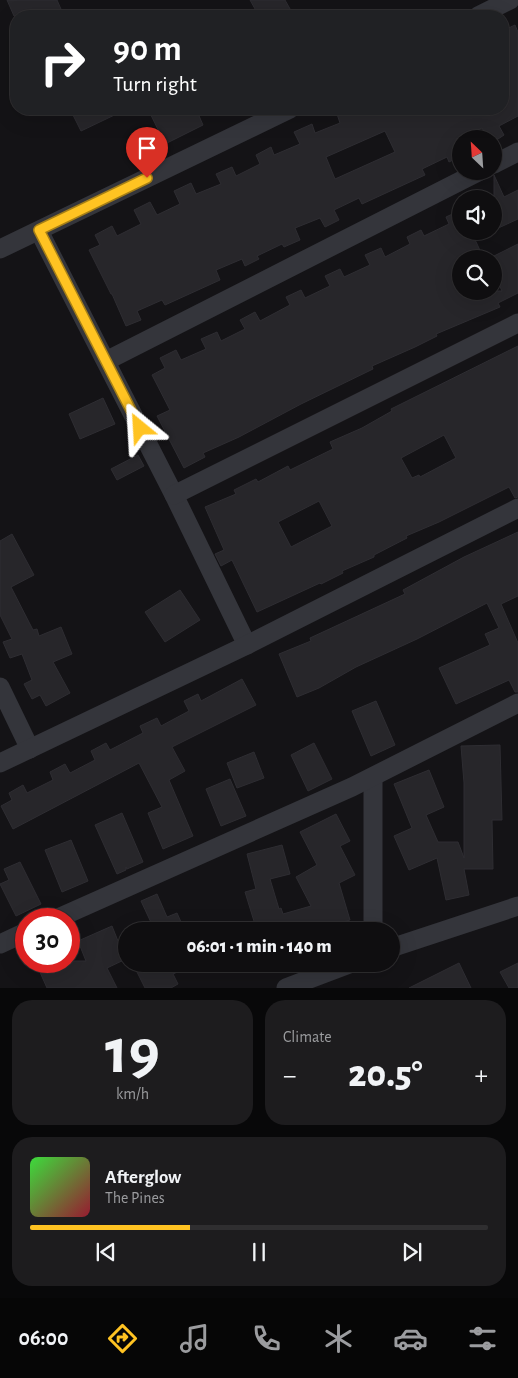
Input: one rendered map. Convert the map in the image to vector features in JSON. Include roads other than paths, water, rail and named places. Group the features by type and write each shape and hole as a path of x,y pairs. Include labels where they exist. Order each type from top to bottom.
{"street":[{"path":"490,10 510,0"},
{"path":"0,249 278,115"},
{"path":"502,160 518,152"},
{"path":"106,361 462,180"},
{"path":"39,230 174,495 247,645"},
{"path":"174,495 518,323"},
{"path":"0,763 247,645 518,508"},
{"path":"0,687 30,749"},
{"path":"80,908 373,777 518,703"},
{"path":"373,777 373,922"},
{"path":"400,945 518,906"},
{"path":"0,944 15,937"},
{"path":"286,988 328,972"}]}
